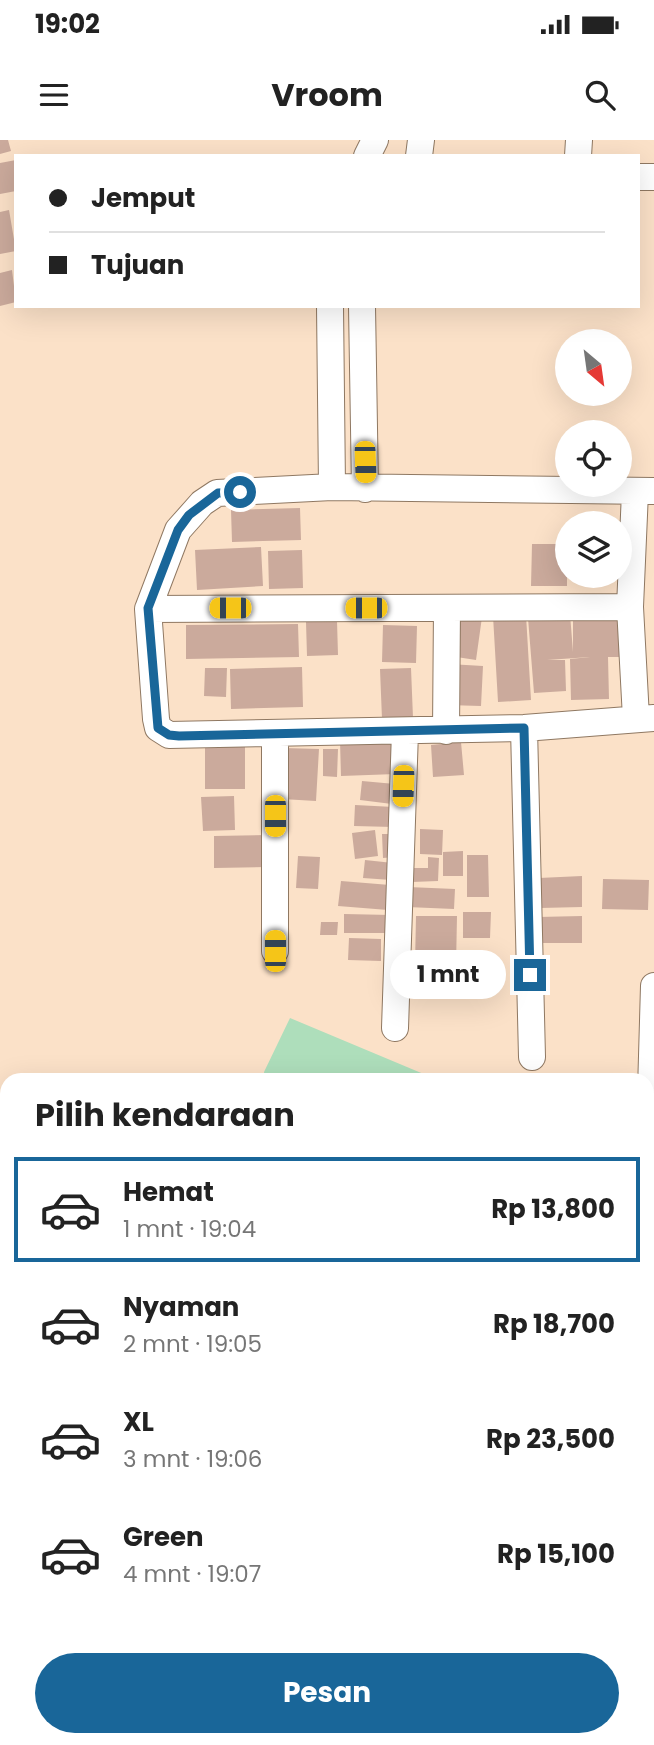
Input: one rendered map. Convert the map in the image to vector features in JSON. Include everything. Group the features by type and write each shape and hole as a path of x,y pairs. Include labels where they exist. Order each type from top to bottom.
{"street":[{"path":"330,308 332,487"},
{"path":"362,308 365,489"},
{"path":"332,487 644,492 631,607 645,718 524,728 275,735 179,736 169,735 158,728 148,608 178,530 202,503 218,493 332,487"},
{"path":"148,608 631,607"},
{"path":"446,731 447,608"},
{"path":"524,728 532,1057"},
{"path":"395,1028 405,732"},
{"path":"275,735 275,951"},
{"path":"652,1073 654,986"}],"green space":[{"path":"290,1018 421,1073 264,1073"}],"building":[{"path":"0,140 8,140 11,151 0,154"},
{"path":"14,160 14,191 0,194 0,163"},
{"path":"9,210 14,251 0,254 0,212"},
{"path":"12,270 14,302 0,306 0,273"},
{"path":"300,508 301,540 232,542 231,510"},
{"path":"532,544 555,544 555,586 531,586"},
{"path":"261,547 263,586 197,590 195,550"},
{"path":"302,550 303,588 269,589 268,551"},
{"path":"456,614 482,617 476,660 450,656"},
{"path":"570,614 573,652 573,617 621,616 622,657 608,657 609,699 571,700 570,659 590,657 547,660 565,660 566,691 534,693 528,618"},
{"path":"526,615 531,700 498,702 493,616"},
{"path":"337,621 338,655 307,656 306,622"},
{"path":"298,624 299,657 186,659 186,625"},
{"path":"383,625 417,626 416,663 382,662"},
{"path":"449,664 483,666 481,706 447,705"},
{"path":"302,667 303,707 231,709 230,669"},
{"path":"205,668 227,668 226,697 204,696"},
{"path":"411,668 413,718 382,719 380,669"},
{"path":"395,739 396,774 341,776 340,741"},
{"path":"205,740 245,740 245,789 205,789"},
{"path":"461,742 464,775 433,777 431,745"},
{"path":"284,748 319,749 316,801 282,799"},
{"path":"323,749 338,749 337,777 323,776"},
{"path":"362,781 395,784 392,804 360,800"},
{"path":"234,796 235,830 203,831 201,797"},
{"path":"355,805 394,807 393,827 354,826"},
{"path":"420,829 443,830 442,855 420,854"},
{"path":"375,830 378,856 355,859 352,833"},
{"path":"382,834 394,834 395,857 383,858"},
{"path":"266,835 267,867 214,868 214,836"},
{"path":"463,851 463,876 443,876 443,852"},
{"path":"467,855 488,855 489,897 467,897"},
{"path":"298,856 320,857 318,889 296,888"},
{"path":"428,857 439,858 438,881 412,882 412,868 428,868"},
{"path":"365,860 393,863 391,880 363,878"},
{"path":"582,876 582,907 540,908 539,878"},
{"path":"603,879 649,880 648,910 602,909"},
{"path":"341,881 390,885 388,910 338,906"},
{"path":"408,887 455,889 454,909 407,907"},
{"path":"463,912 491,912 490,938 463,938"},
{"path":"344,914 391,915 391,933 344,933"},
{"path":"416,916 457,916 456,966 415,965"},
{"path":"582,916 582,943 538,943 538,917"},
{"path":"321,922 338,922 337,935 320,935"},
{"path":"349,938 381,939 381,961 348,960"},
{"path":"428,971 462,975 459,998 425,994"}],"route":[{"path":"240,492 218,493 189,515 178,530 148,608 158,728 169,735 179,736 524,728 530,975"}]}
